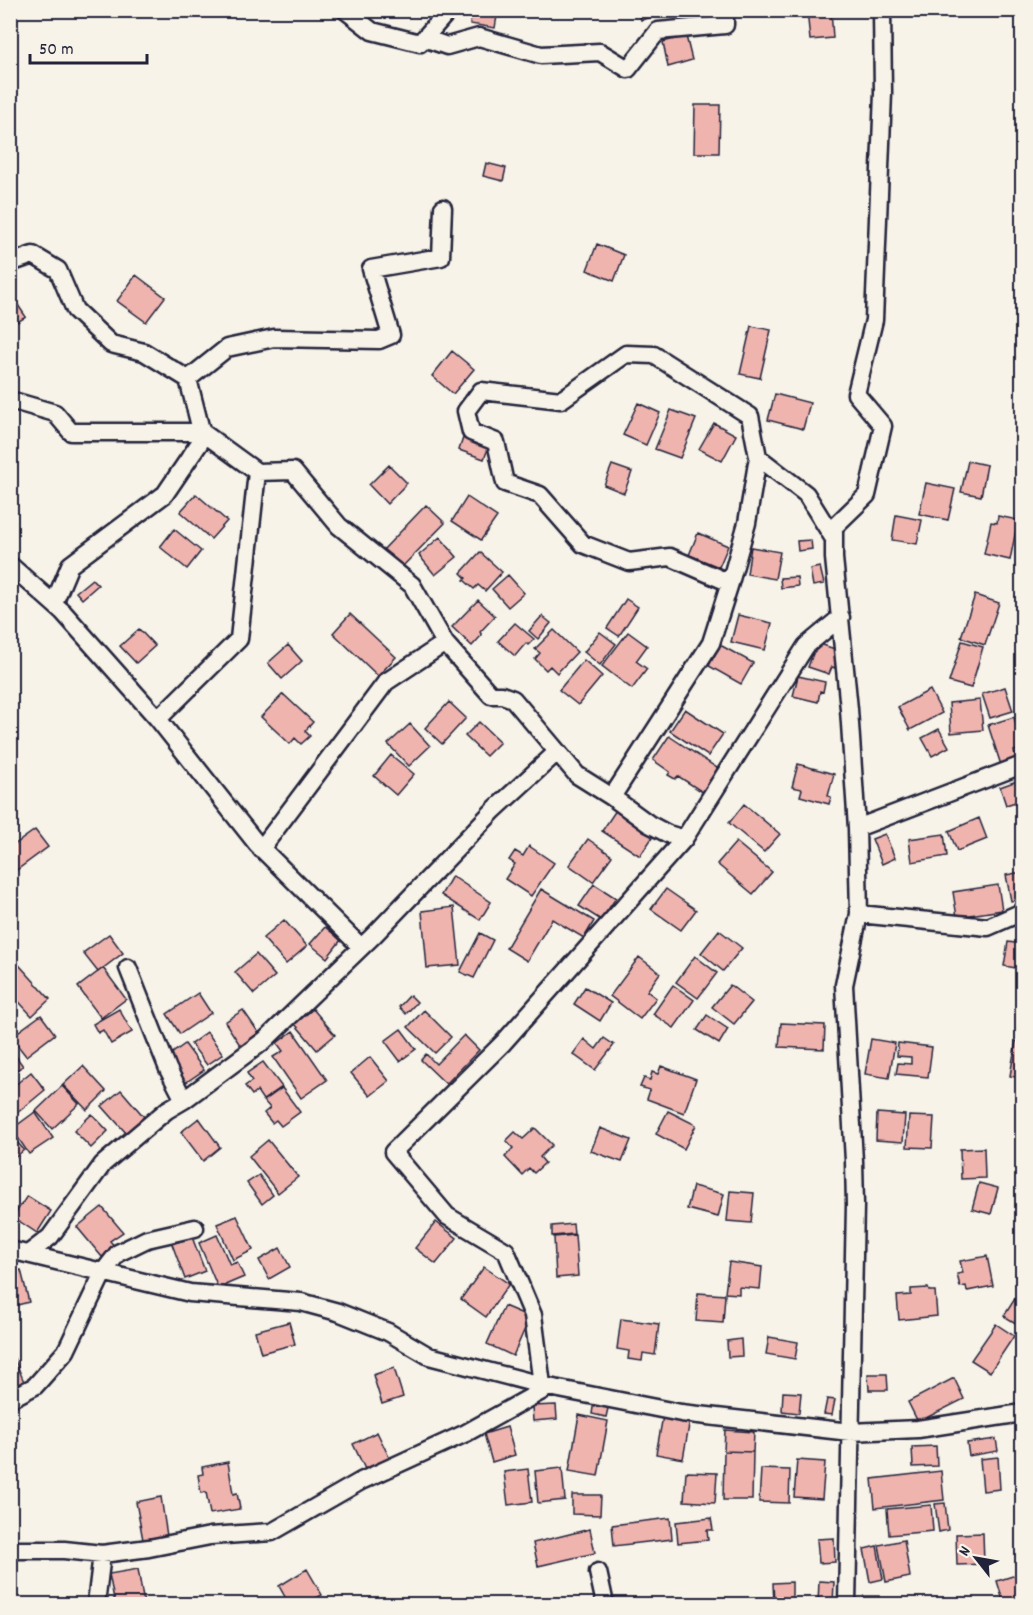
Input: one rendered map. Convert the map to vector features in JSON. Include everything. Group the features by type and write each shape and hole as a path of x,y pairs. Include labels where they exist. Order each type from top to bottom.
{"street":[{"path":"345,10 372,31 420,43 449,10"},
{"path":"424,38 447,46 479,37 541,55 600,52 628,69 658,31 725,25 725,10"},
{"path":"847,1605 854,1161 844,985 859,914 856,828 834,527 867,495 883,426 856,394 873,320 883,93 882,10"},
{"path":"188,379 227,348 274,339 379,340 392,335 372,269 441,257 443,208"},
{"path":"10,263 33,255 58,270 75,310 111,344 144,352 188,379 203,438 165,494 70,565 54,603"},
{"path":"612,797 711,643 730,583 747,523 758,457 750,416 654,355 626,354 561,400 481,391 466,411 471,432 496,442 504,483 540,495 583,544 629,562 670,557 730,583"},
{"path":"10,400 55,412 71,432 202,432 257,472 293,471 339,526 412,585 445,643 491,695 502,695 513,699 577,775 649,824 684,839"},
{"path":"758,457 806,494 834,538"},
{"path":"158,719 239,639 257,472"},
{"path":"10,565 54,603 158,719 261,849 361,947"},
{"path":"545,1386 533,1315 506,1251 447,1216 393,1152 503,1043 684,839 806,646 841,617"},
{"path":"261,849 386,682 445,643"},
{"path":"28,1254 50,1237 103,1164 167,1110 265,1040 361,947 494,810 557,752"},
{"path":"856,828 1023,765"},
{"path":"859,914 988,927 1023,912"},
{"path":"128,968 168,1069 184,1100"},
{"path":"10,1399 35,1386 66,1351 104,1271 118,1253 147,1239 195,1228"},
{"path":"10,1250 190,1293 301,1302 338,1312 388,1332 429,1356 545,1386 681,1413 850,1432 918,1429 1023,1413"},
{"path":"10,1550 102,1554 150,1548 210,1536 272,1532 361,1481 466,1433 545,1386"},
{"path":"96,1605 102,1554"},
{"path":"598,1572 605,1605"}],"building":[{"path":"472,10 498,10 495,28 470,24"},
{"path":"648,10 680,10 641,20 639,13"},
{"path":"807,10 831,10 833,38 810,40"},
{"path":"686,36 692,60 668,67 663,42"},
{"path":"695,105 720,105 719,153 694,153"},
{"path":"486,163 506,168 503,181 483,176"},
{"path":"597,244 624,255 614,281 587,270"},
{"path":"136,275 165,297 146,322 117,301"},
{"path":"10,293 26,317 10,326"},
{"path":"751,326 771,330 760,378 740,374"},
{"path":"452,351 474,369 453,394 432,376"},
{"path":"775,394 810,403 803,429 768,420"},
{"path":"638,403 660,413 646,445 623,435"},
{"path":"671,410 696,419 680,458 655,449"},
{"path":"714,423 736,435 722,461 699,449"},
{"path":"464,435 490,444 484,459 459,450"},
{"path":"968,461 987,465 981,496 961,492"},
{"path":"389,465 407,483 387,504 369,485"},
{"path":"612,465 632,472 624,493 604,485"},
{"path":"926,483 955,489 948,520 919,514"},
{"path":"196,494 227,521 211,539 180,512"},
{"path":"467,497 497,517 481,540 452,521"},
{"path":"426,505 445,523 402,567 383,550"},
{"path":"896,515 922,520 917,544 892,540"},
{"path":"998,516 1018,520 1010,560 984,554 991,522 997,523"},
{"path":"174,529 201,551 187,569 160,547"},
{"path":"698,533 728,546 719,567 689,555"},
{"path":"440,537 457,557 435,575 419,555"},
{"path":"811,540 812,549 798,551 797,541"},
{"path":"751,547 780,552 775,579 747,574"},
{"path":"480,552 502,572 485,591 478,585 474,589 464,580 466,578 461,573"},
{"path":"820,567 824,584 813,586 810,569"},
{"path":"508,575 524,593 508,607 492,589"},
{"path":"797,577 798,586 781,588 780,578"},
{"path":"92,579 98,585 82,599 76,592"},
{"path":"975,595 999,603 985,645 961,637"},
{"path":"626,599 638,607 619,636 607,628"},
{"path":"478,600 495,616 480,632 482,635 472,646 452,627"},
{"path":"350,614 396,657 378,676 333,633"},
{"path":"738,615 772,623 765,650 731,642"},
{"path":"542,616 551,623 538,639 529,631"},
{"path":"515,623 534,639 528,645 526,643 515,656 498,641"},
{"path":"139,629 155,646 136,663 120,646"},
{"path":"554,630 577,652 557,673 550,666 546,670 535,659 540,653 535,649"},
{"path":"600,632 616,644 600,665 584,652"},
{"path":"628,632 647,646 636,661 647,669 632,689 602,666"},
{"path":"962,641 983,647 971,688 949,682"},
{"path":"817,643 838,650 839,656 835,668 832,667 829,674 808,667"},
{"path":"288,645 302,661 282,679 268,663"},
{"path":"720,645 753,663 741,684 709,666"},
{"path":"584,660 602,676 578,705 559,690"},
{"path":"798,676 825,682 818,702 793,696"},
{"path":"1005,687 1013,711 990,718 982,694"},
{"path":"930,690 942,713 910,730 898,707"},
{"path":"283,694 313,722 305,731 310,736 301,744 295,738 290,744 261,717"},
{"path":"980,700 983,730 951,733 949,703"},
{"path":"449,702 466,718 442,744 425,728"},
{"path":"685,709 723,734 708,756 670,731"},
{"path":"1014,717 1022,749 1014,751 1017,760 1001,765 988,725"},
{"path":"479,722 500,742 486,756 465,736"},
{"path":"410,724 430,746 409,766 388,744"},
{"path":"939,729 949,747 932,756 922,738"},
{"path":"669,736 723,772 707,795 678,776 675,779 668,775 670,772 653,760"},
{"path":"391,755 414,774 396,795 374,776"},
{"path":"798,764 834,774 828,796 831,797 829,804 800,796 802,789 792,787"},
{"path":"1022,779 1022,800 1006,805 1000,787"},
{"path":"744,804 780,834 764,852 729,823"},
{"path":"616,810 654,835 640,856 602,831"},
{"path":"979,818 987,839 957,851 949,831"},
{"path":"35,830 48,847 10,875 10,848"},
{"path":"885,834 895,858 882,864 872,839"},
{"path":"944,834 947,856 912,862 909,839"},
{"path":"588,839 612,856 593,882 569,865"},
{"path":"736,842 772,872 753,894 717,864"},
{"path":"529,846 554,863 531,896 505,879 515,864 509,860 515,851 523,856"},
{"path":"1022,872 1022,899 1011,901 1006,875"},
{"path":"452,876 491,902 480,920 441,895"},
{"path":"594,884 616,898 601,920 579,906"},
{"path":"998,885 1002,910 957,917 953,892"},
{"path":"541,889 594,921 584,938 552,919 527,961 506,948"},
{"path":"666,889 696,910 681,930 651,909"},
{"path":"454,907 460,965 427,968 422,911"},
{"path":"284,920 307,946 286,964 263,938"},
{"path":"325,927 341,940 327,958 310,944"},
{"path":"719,930 742,948 723,971 701,953"},
{"path":"480,933 493,940 474,978 460,972"},
{"path":"109,934 123,953 98,972 83,953"},
{"path":"1008,942 1022,944 1022,969 1004,966"},
{"path":"256,954 275,976 254,994 235,972"},
{"path":"10,955 50,999 32,1016 10,992"},
{"path":"695,956 717,973 698,998 676,982"},
{"path":"639,957 660,973 647,991 656,998 640,1019 610,996"},
{"path":"103,968 126,999 101,1018 78,987"},
{"path":"673,985 694,1000 674,1028 653,1014"},
{"path":"730,985 752,1002 734,1024 712,1007"},
{"path":"585,987 611,1003 600,1021 574,1004"},
{"path":"198,993 211,1013 180,1034 167,1014"},
{"path":"410,995 417,1002 406,1014 399,1007"},
{"path":"119,1009 132,1032 111,1044 103,1030 98,1033 93,1024"},
{"path":"313,1009 335,1035 317,1050 295,1024"},
{"path":"243,1010 261,1036 242,1048 225,1022"},
{"path":"424,1010 451,1037 435,1053 408,1027"},
{"path":"41,1015 55,1034 26,1056 11,1037"},
{"path":"707,1015 728,1029 719,1044 697,1030"},
{"path":"781,1023 825,1025 824,1049 779,1047"},
{"path":"401,1029 416,1049 400,1061 385,1041"},
{"path":"293,1031 327,1080 301,1098 273,1057 283,1051 277,1043"},
{"path":"207,1032 223,1054 207,1065 191,1044"},
{"path":"464,1035 479,1050 446,1084 421,1060 426,1054 436,1064"},
{"path":"604,1038 614,1045 595,1070 573,1054 584,1039 596,1049"},
{"path":"871,1039 895,1043 889,1078 865,1074"},
{"path":"1016,1041 1022,1042 1022,1078 1010,1076"},
{"path":"898,1043 932,1047 928,1077 896,1074 898,1063 911,1064 911,1057 897,1056"},
{"path":"185,1044 204,1070 185,1083 167,1057"},
{"path":"10,1048 23,1066 10,1074"},
{"path":"370,1057 389,1081 370,1096 351,1073"},
{"path":"263,1062 282,1087 263,1100 257,1091 252,1095 245,1086 252,1081 247,1073"},
{"path":"83,1066 106,1091 87,1110 63,1085"},
{"path":"661,1066 696,1079 684,1113 647,1099 650,1090 640,1087 644,1078 650,1080 652,1072 658,1074"},
{"path":"31,1072 45,1090 10,1119 10,1089"},
{"path":"62,1086 79,1104 52,1129 36,1111"},
{"path":"282,1088 300,1112 281,1126 276,1120 272,1123 264,1113 270,1108 264,1101"},
{"path":"121,1090 145,1118 127,1134 102,1106"},
{"path":"668,1111 696,1125 684,1149 656,1134"},
{"path":"35,1112 53,1138 29,1154 12,1129"},
{"path":"877,1113 905,1115 903,1142 876,1140"},
{"path":"92,1114 108,1131 91,1148 74,1131"},
{"path":"909,1116 934,1117 932,1148 907,1147"},
{"path":"199,1118 220,1147 203,1161 181,1132"},
{"path":"535,1128 552,1145 540,1157 545,1163 534,1173 529,1168 522,1175 505,1157 513,1148 506,1141 515,1132 523,1139"},
{"path":"600,1128 631,1140 622,1162 591,1151"},
{"path":"10,1134 24,1150 13,1159 10,1157"},
{"path":"268,1140 298,1177 278,1193 249,1156"},
{"path":"984,1148 985,1178 961,1179 960,1149"},
{"path":"259,1175 273,1195 262,1204 247,1183"},
{"path":"979,1183 998,1188 991,1214 972,1209"},
{"path":"693,1186 724,1194 718,1217 687,1209"},
{"path":"730,1191 754,1193 751,1223 727,1221"},
{"path":"27,1196 51,1211 37,1233 13,1217"},
{"path":"102,1207 123,1232 110,1241 115,1247 102,1257 77,1227"},
{"path":"237,1216 253,1250 233,1260 217,1224"},
{"path":"436,1222 457,1238 436,1264 415,1248"},
{"path":"573,1224 574,1234 552,1236 552,1226"},
{"path":"217,1235 230,1265 237,1262 244,1277 218,1288 199,1243"},
{"path":"575,1235 578,1276 556,1278 554,1237"},
{"path":"192,1237 205,1271 185,1279 172,1244"},
{"path":"280,1248 290,1267 269,1279 259,1260"},
{"path":"987,1256 993,1286 967,1291 966,1286 960,1287 957,1274 963,1273 960,1261"},
{"path":"729,1262 762,1267 760,1289 739,1287 739,1294 725,1293"},
{"path":"484,1267 509,1284 486,1317 461,1299"},
{"path":"21,1270 29,1302 10,1307 10,1273"},
{"path":"928,1288 929,1291 935,1291 937,1316 899,1320 897,1296 911,1295 911,1289"},
{"path":"698,1293 725,1295 723,1323 696,1321"},
{"path":"1016,1297 1022,1302 1022,1327 1004,1316"},
{"path":"504,1306 530,1317 513,1356 487,1344"},
{"path":"621,1319 659,1324 655,1355 643,1353 642,1361 628,1359 629,1351 617,1349"},
{"path":"289,1322 295,1344 261,1353 255,1331"},
{"path":"996,1324 1014,1336 990,1372 971,1360"},
{"path":"769,1337 798,1342 795,1359 766,1354"},
{"path":"741,1339 742,1356 728,1357 727,1341"},
{"path":"13,1356 25,1384 10,1390 10,1357"},
{"path":"394,1368 403,1397 382,1404 373,1375"},
{"path":"868,1374 887,1374 888,1390 869,1390"},
{"path":"954,1378 964,1399 918,1422 908,1402"},
{"path":"783,1392 801,1393 799,1413 782,1411"},
{"path":"827,1399 835,1400 832,1415 824,1414"},
{"path":"594,1401 609,1404 606,1417 592,1414"},
{"path":"556,1405 557,1419 533,1421 532,1406"},
{"path":"579,1415 608,1421 598,1476 569,1471"},
{"path":"663,1416 690,1420 683,1459 656,1454"},
{"path":"507,1427 515,1455 492,1462 484,1434"},
{"path":"725,1430 754,1432 753,1452 724,1451"},
{"path":"377,1432 390,1459 366,1471 353,1444"},
{"path":"996,1439 998,1451 969,1456 967,1443"},
{"path":"936,1446 937,1466 913,1467 912,1447"},
{"path":"724,1451 753,1452 752,1500 723,1500"},
{"path":"998,1457 1000,1489 983,1491 980,1459"},
{"path":"797,1460 825,1462 822,1499 794,1497"},
{"path":"228,1462 233,1494 237,1493 240,1509 210,1514 206,1492 201,1493 198,1475 203,1474 202,1467"},
{"path":"562,1468 565,1500 538,1503 535,1471"},
{"path":"528,1469 532,1502 508,1505 504,1472"},
{"path":"761,1469 790,1470 789,1503 759,1502"},
{"path":"941,1471 944,1500 875,1508 872,1479"},
{"path":"686,1472 717,1473 715,1503 684,1501"},
{"path":"572,1495 601,1495 600,1515 572,1514"},
{"path":"161,1497 167,1536 143,1540 136,1502"},
{"path":"945,1503 948,1530 939,1532 935,1504"},
{"path":"931,1505 933,1531 889,1535 887,1509"},
{"path":"670,1518 672,1539 614,1546 612,1525"},
{"path":"711,1518 713,1530 707,1530 708,1540 678,1543 676,1522"},
{"path":"590,1529 595,1553 538,1566 533,1543"},
{"path":"983,1533 984,1564 957,1565 956,1534"},
{"path":"834,1538 835,1562 819,1563 817,1539"},
{"path":"904,1540 910,1577 886,1582 879,1545"},
{"path":"877,1546 883,1579 870,1582 864,1549"},
{"path":"138,1569 144,1604 115,1604 109,1574"},
{"path":"307,1569 322,1595 305,1604 289,1604 279,1586"},
{"path":"1022,1573 1022,1604 1004,1604 997,1581"},
{"path":"819,1581 834,1582 833,1604 818,1604"},
{"path":"792,1582 792,1604 774,1604 773,1583"},
{"path":"864,1596 879,1596 879,1604 864,1604"}]}
